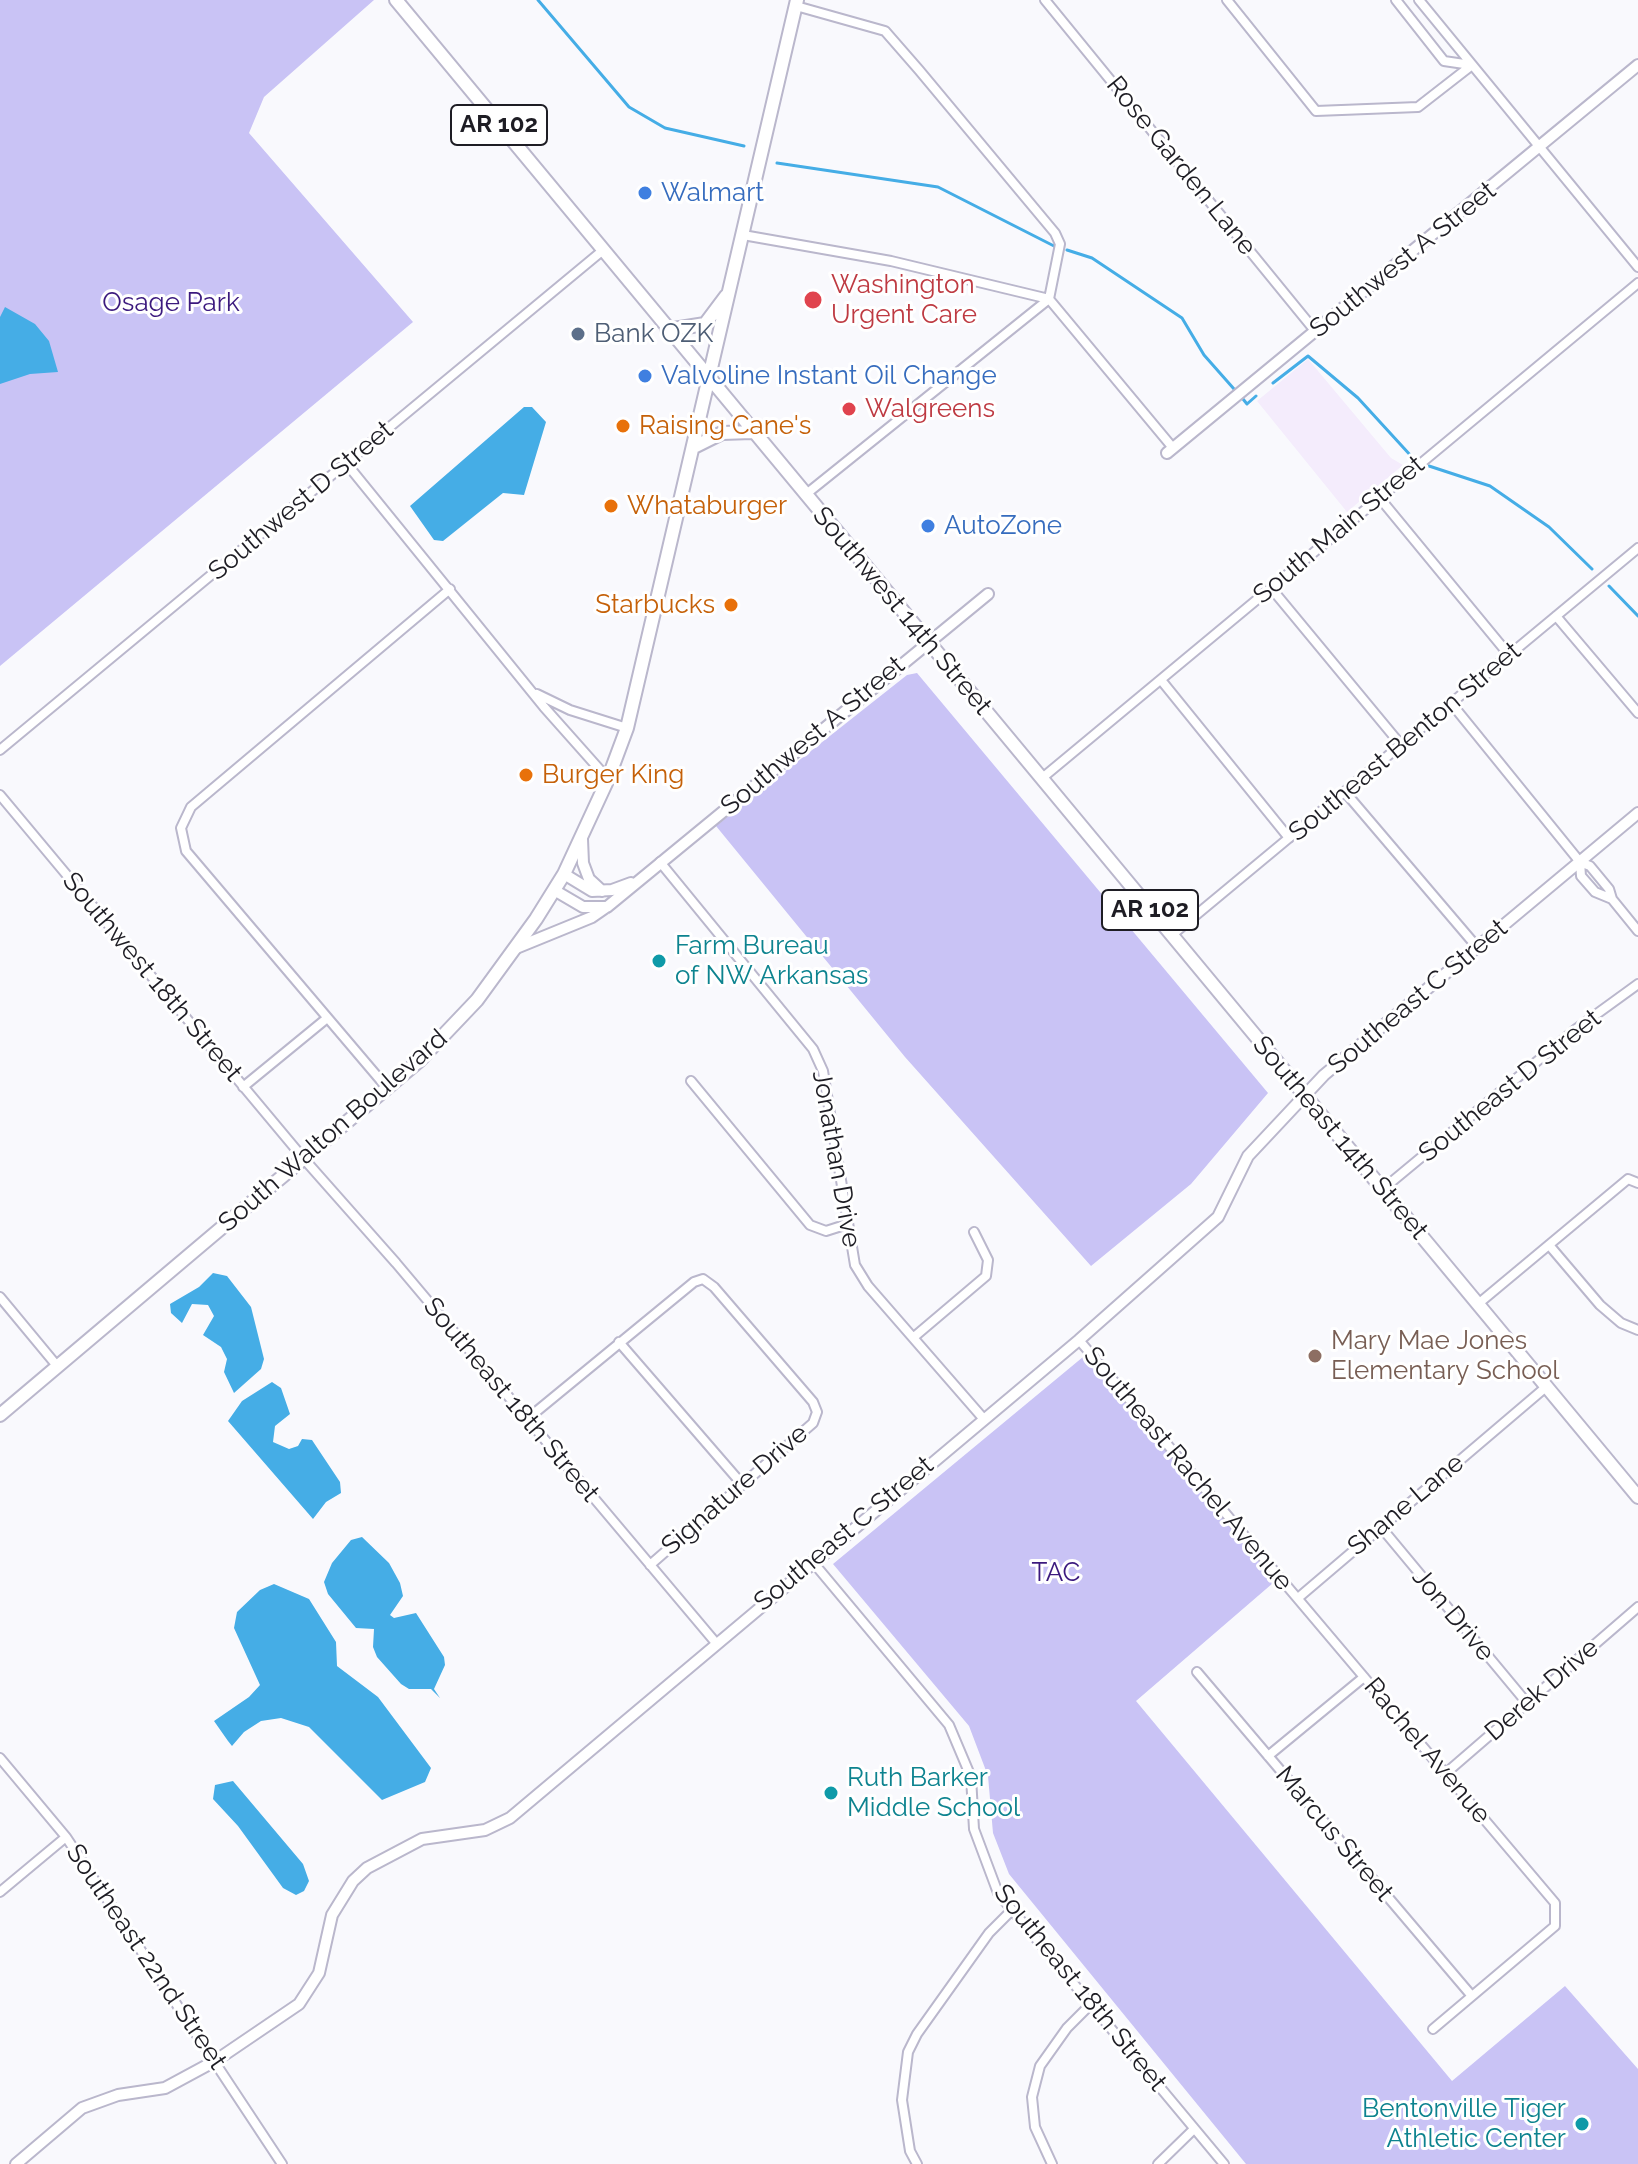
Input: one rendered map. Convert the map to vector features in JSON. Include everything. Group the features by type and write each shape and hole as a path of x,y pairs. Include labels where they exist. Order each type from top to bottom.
{"main road":[{"name":"Southwest 14th Street","path":"396,0 1041,779"},
{"name":"South Walton Boulevard","path":"0,1415 388,1089 449,1030 516,948 564,874 608,779 627,728 796,3"},
{"path":"667,330 705,324 731,289"},
{"path":"694,447 722,433 752,432"},
{"name":"Southeast 14th Street","path":"1041,779 1638,1497"}],"street":[{"name":"Rose Garden Lane","path":"1045,0 1316,332"},
{"path":"1227,0 1316,111 1418,107 1472,65"},
{"path":"1396,0 1444,61 1472,65"},
{"path":"1419,0 1638,267"},
{"path":"796,3 885,31 1055,233 1060,244 1049,299 805,495"},
{"name":"Southwest A Street","path":"1170,450 1540,149 1638,65"},
{"path":"743,235 891,261 1049,299 1170,450"},
{"name":"Southwest D Street","path":"0,750 602,251"},
{"name":"South Main Street","path":"1041,779 1638,283"},
{"path":"346,463 608,779"},
{"path":"1378,496 1509,655"},
{"name":"Southeast Benton Street","path":"1172,935 1638,548"},
{"path":"1271,588 1401,745"},
{"path":"388,1089 186,851 180,835 182,822 191,807 450,589"},
{"name":"Southwest A Street","path":"516,948 592,917 607,907 988,594"},
{"path":"1556,616 1638,713"},
{"path":"1161,680 1289,838"},
{"path":"536,694 570,710 627,728"},
{"path":"1451,703 1580,862 1590,866 1609,889 1612,899 1638,931"},
{"path":"1345,792 1477,947"},
{"name":"Southwest 18th Street","path":"0,795 304,1159"},
{"name":"Southeast C Street","path":"16,2164 82,2108 118,2095 165,2088 215,2061 299,2004 319,1973 332,1915 353,1881 367,1868 422,1839 485,1830 510,1818 982,1417 1079,1340 1218,1217 1248,1156 1324,1075 1638,813"},
{"path":"582,839 583,863 589,879 602,891"},
{"name":"Jonathan Drive","path":"660,862 813,1049 823,1071 855,1265 868,1286 982,1417"},
{"path":"564,874 592,891 602,891"},
{"name":"Southwest A Street","path":"602,891 640,879"},
{"path":"554,890 583,907 607,907"},
{"name":"Southeast D Street","path":"1383,1189 1576,1029 1638,984"},
{"path":"243,1087 326,1019"},
{"path":"691,1081 810,1225 826,1231 848,1224"},
{"name":"Southeast 18th Street","path":"304,1159 396,1263 716,1643"},
{"path":"1478,1304 1628,1179 1638,1183"},
{"path":"914,1337 986,1276 988,1260 974,1232"},
{"path":"1549,1245 1600,1305 1621,1323 1638,1330"},
{"name":"Signature Drive","path":"619,1342 694,1282 703,1279 813,1402 817,1412 813,1423 650,1565"},
{"path":"0,1297 58,1367"},
{"name":"Southeast Rachel Avenue","path":"1079,1340 1298,1598"},
{"path":"526,1420 619,1342 741,1483"},
{"name":"Shane Lane","path":"1298,1598 1546,1387"},
{"name":"Jon Drive","path":"1380,1526 1527,1703"},
{"name":"Southeast 18th Street","path":"812,1561 949,1725 971,1777 974,1829 998,1893 1224,2164"},
{"name":"Rachel Avenue","path":"1298,1598 1555,1903 1555,1926 1471,1995"},
{"name":"Derek Drive","path":"1446,1773 1638,1607"},
{"name":"Marcus Street","path":"1197,1672 1471,1995"},
{"path":"1268,1756 1364,1677"},
{"name":"Southeast 22nd Street","path":"0,1758 66,1837 282,2164"},
{"path":"0,1892 66,1837"},
{"path":"917,2164 910,2151 902,2100 908,2052 917,2034 989,1933 1012,1910"},
{"path":"1433,2029 1471,1995"},
{"path":"1052,2164 1035,2127 1032,2097 1040,2066 1067,2028 1090,2005"},
{"path":"1158,2164 1194,2129"}],"shaded area":[{"path":"1308,359 1391,458 1403,465 1347,512 1257,401"}],"green space":[{"name":"Osage Park","path":"0,0 374,0 264,97 249,133 413,322 0,666"},
{"path":"917,673 1268,1093 1191,1184 1091,1266 905,1057 716,826 907,675"},
{"name":"TAC","path":"1089,1352 1280,1577 1136,1701 1452,2081 1565,1986 1638,2069 1638,2164 1246,2164 1009,1874 993,1833 988,1776 969,1726 833,1564"}],"water":[{"path":"5,307 35,324 49,341 58,372 30,374 0,384 0,317"},
{"path":"524,407 532,407 546,422 524,495 503,493 443,541 434,540 410,506"},
{"path":"213,1273 227,1276 251,1307 264,1359 261,1369 234,1393 224,1372 227,1359 221,1347 203,1335 214,1316 208,1305 192,1304 182,1323 171,1313 170,1304 199,1287"},
{"path":"272,1382 281,1388 290,1414 275,1426 273,1442 289,1449 298,1446 302,1439 312,1440 340,1482 341,1493 326,1502 313,1519 228,1421 242,1401"},
{"path":"362,1537 389,1563 400,1583 403,1596 390,1615 394,1618 416,1613 444,1657 445,1665 434,1689 440,1698 431,1689 409,1689 401,1684 377,1657 373,1647 374,1629 356,1628 328,1594 324,1582 332,1563 351,1540"},
{"path":"274,1584 309,1599 336,1642 337,1666 378,1697 431,1768 425,1782 382,1800 309,1727 281,1718 261,1721 244,1732 232,1746 228,1741 214,1721 249,1697 260,1685 234,1628 237,1612 260,1590"},
{"path":"233,1781 303,1864 309,1881 304,1891 296,1895 283,1888 238,1826 213,1799 215,1785"}],"waterway":[{"path":"538,0 629,107 665,128 744,146"},
{"path":"777,163 938,187 1054,246"},
{"path":"1067,250 1092,258 1182,318 1204,355 1234,389"},
{"path":"1273,383 1308,356 1358,398 1412,457"},
{"path":"1243,399 1247,404 1256,396"},
{"path":"1429,466 1490,486 1549,527 1592,569"},
{"path":"1609,586 1638,616"}],"place":[{"name":"Walmart","path":"645,193"},
{"name":"Washington Urgent Care","path":"813,300"},
{"name":"Bank OZK","path":"578,334"},
{"name":"Valvoline Instant Oil Change","path":"645,376"},
{"name":"Walgreens","path":"849,409"},
{"name":"Raising Cane's","path":"623,426"},
{"name":"Whataburger","path":"611,506"},
{"name":"AutoZone","path":"928,526"},
{"name":"Starbucks","path":"731,605"},
{"name":"Burger King","path":"526,775"},
{"name":"Farm Bureau of NW Arkansas","path":"659,961"},
{"name":"Mary Mae Jones Elementary School","path":"1315,1356"},
{"name":"Ruth Barker Middle School","path":"831,1793"},
{"name":"Bentonville Tiger Athletic Center","path":"1582,2124"}]}
